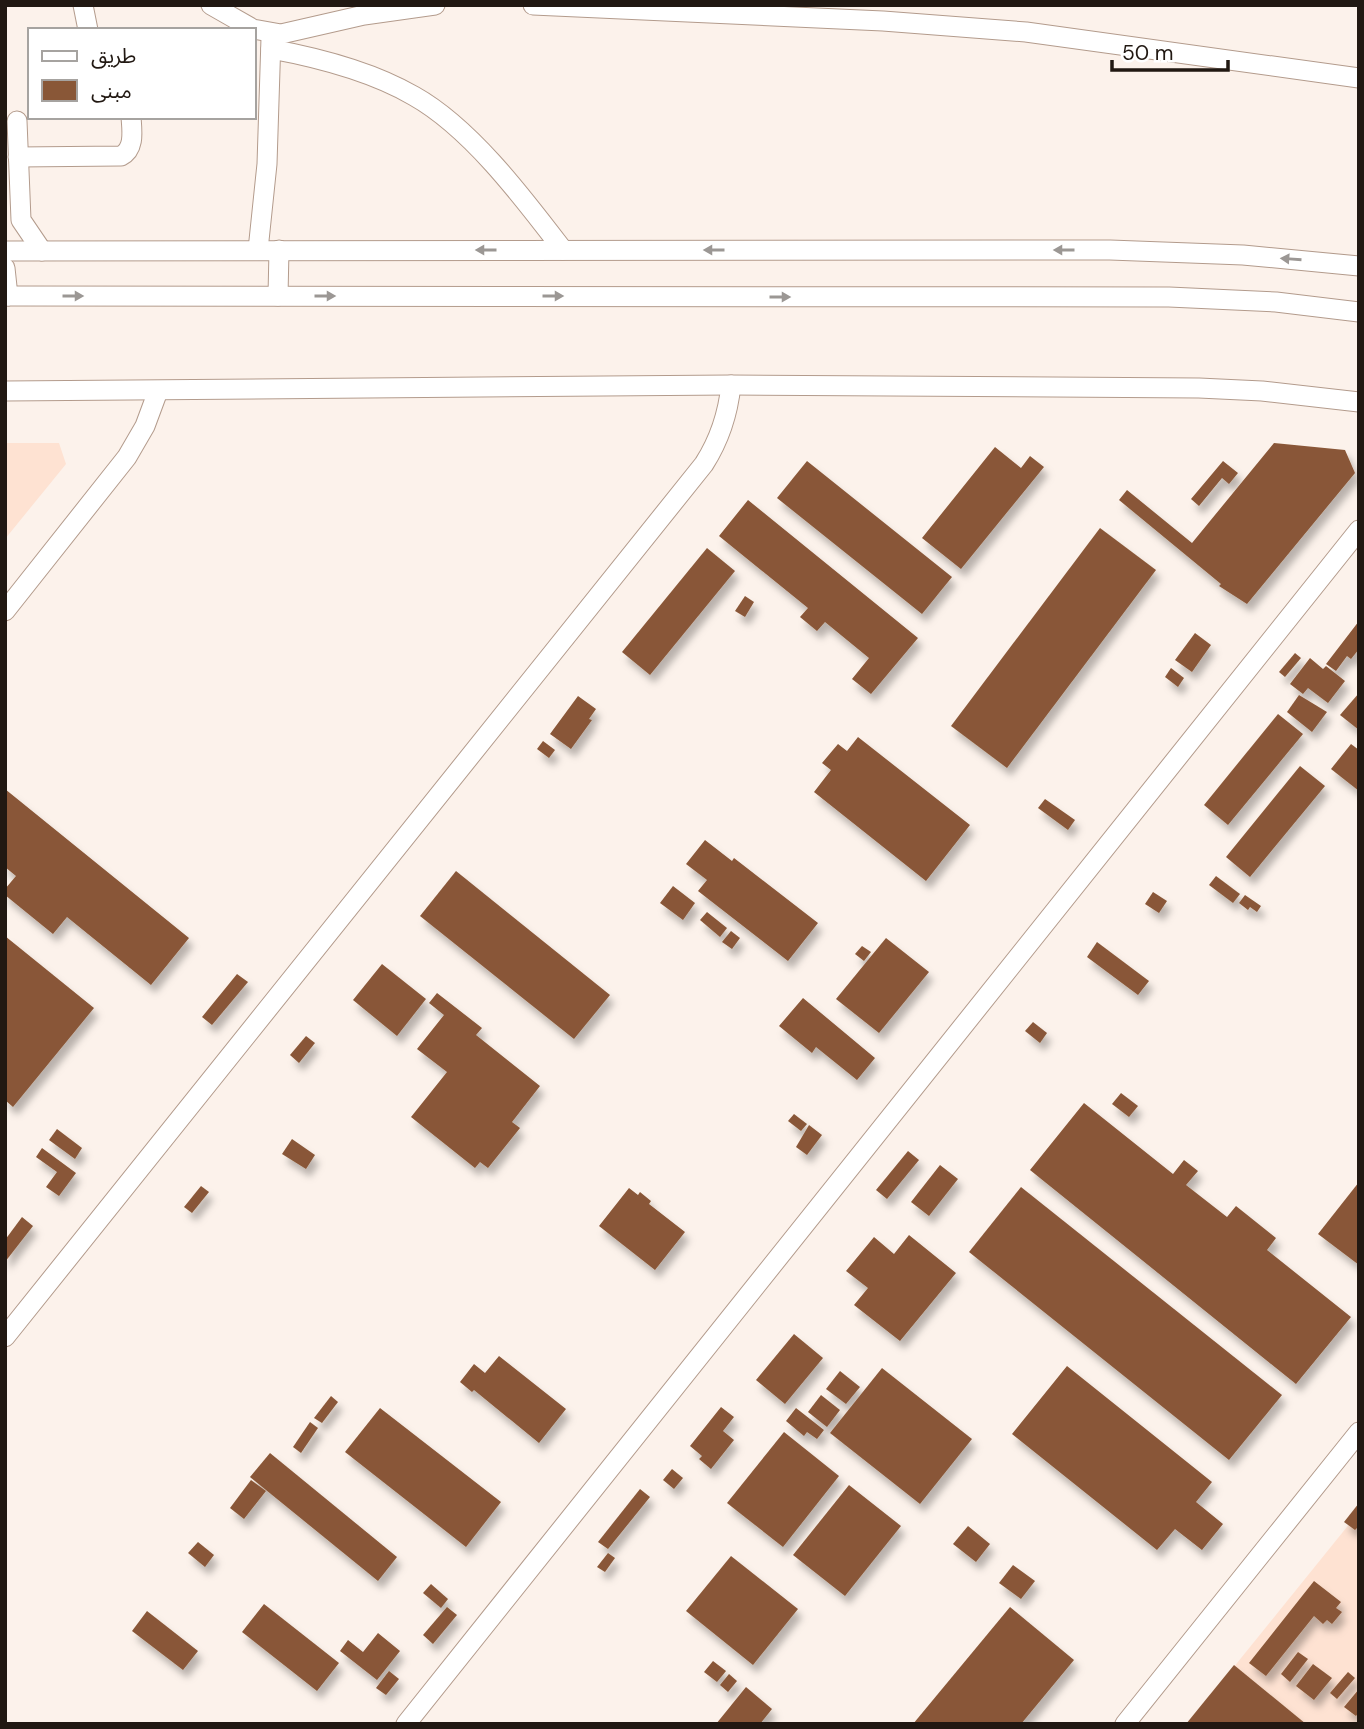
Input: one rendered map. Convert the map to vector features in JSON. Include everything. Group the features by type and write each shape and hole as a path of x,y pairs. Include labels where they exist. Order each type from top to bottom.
{"street":[{"path":"83,5 88,28"},
{"path":"211,5 252,28"},
{"path":"271,41 290,32 363,15 435,5"},
{"path":"533,5 1014,31 1359,78"},
{"path":"256,30 271,41 401,89 428,105 452,124 490,162 563,250"},
{"path":"258,250 267,164 271,41"},
{"path":"18,157 121,156 130,150 131,119"},
{"path":"17,121 21,220 41,251"},
{"path":"5,241 21,220"},
{"path":"278,296 279,250"},
{"path":"5,251 1110,250 1243,255 1359,266"},
{"path":"5,268 7,296 1169,297 1276,302 1359,312"},
{"path":"5,1337 704,464 720,434 728,410 731,385"},
{"path":"5,391 731,385 1199,388 1274,392 1359,402"},
{"path":"5,611 127,457 145,426 158,391"},
{"path":"406,1724 1359,530"},
{"path":"1125,1724 1359,1432"}],"shaded area":[{"path":"5,443 59,443 66,464 5,539"},
{"path":"1359,1512 1359,1724 1188,1724 1233,1668"}],"building":[{"path":"1274,443 1345,450 1355,473 1247,604 1219,586 1221,584 1119,500 1127,490 1192,543"},
{"path":"995,447 1021,468 1030,456 1044,467 961,569 922,538"},
{"path":"807,461 952,577 922,614 777,498"},
{"path":"1223,461 1238,473 1229,484 1222,478 1199,506 1191,499"},
{"path":"748,500 918,638 871,694 852,679 869,658 825,622 817,631 800,617 808,608 719,536"},
{"path":"1100,528 1156,570 1007,768 951,726"},
{"path":"707,548 735,571 650,675 622,652"},
{"path":"745,596 754,602 745,617 735,611"},
{"path":"1359,621 1359,649 1351,659 1347,656 1336,671 1326,664"},
{"path":"1195,633 1211,645 1192,672 1175,660"},
{"path":"1295,653 1301,658 1285,677 1279,672"},
{"path":"1310,658 1323,669 1326,666 1345,681 1328,703 1308,688 1303,694 1290,684"},
{"path":"1171,668 1184,678 1178,687 1165,677"},
{"path":"1359,693 1359,730 1340,715"},
{"path":"1299,695 1327,712 1312,732 1287,712"},
{"path":"578,696 596,709 589,719 592,720 571,749 550,734"},
{"path":"1278,714 1303,734 1228,825 1204,805"},
{"path":"858,737 970,825 926,881 814,792 831,770 822,763 838,744 847,751"},
{"path":"543,741 555,750 549,758 537,749"},
{"path":"1351,744 1359,750 1359,791 1331,769"},
{"path":"1300,766 1325,786 1250,877 1226,857"},
{"path":"5,789 189,938 151,985 67,917 53,934 5,895 5,889 16,876 5,867"},
{"path":"1045,799 1075,820 1068,830 1038,808"},
{"path":"705,840 732,861 734,858 818,923 788,961 698,891 707,880 686,864"},
{"path":"456,871 610,995 574,1039 420,916"},
{"path":"1216,876 1240,894 1233,903 1209,885"},
{"path":"673,886 695,903 683,920 660,903"},
{"path":"1153,892 1167,901 1159,913 1145,904"},
{"path":"1245,895 1261,906 1257,912 1250,907 1248,910 1239,903"},
{"path":"707,912 727,928 720,937 700,920"},
{"path":"731,931 740,938 732,949 722,942"},
{"path":"5,936 94,1008 13,1107 5,1100"},
{"path":"886,938 929,972 879,1033 836,999"},
{"path":"1097,942 1149,981 1138,995 1087,957"},
{"path":"862,946 871,952 864,961 855,954"},
{"path":"382,964 426,999 397,1036 353,1000"},
{"path":"237,974 248,982 212,1025 202,1017"},
{"path":"437,993 482,1028 476,1035 540,1086 512,1122 520,1128 488,1168 480,1162 475,1168 411,1117 447,1072 417,1049 444,1015 429,1003"},
{"path":"803,998 875,1058 857,1080 816,1047 812,1053 779,1026"},
{"path":"1033,1022 1047,1033 1040,1043 1025,1031"},
{"path":"306,1036 315,1043 299,1063 290,1055"},
{"path":"1121,1093 1138,1106 1129,1117 1112,1104"},
{"path":"1084,1103 1173,1174 1184,1160 1198,1171 1186,1185 1227,1217 1236,1206 1276,1238 1267,1250 1351,1317 1296,1384 1030,1170"},
{"path":"794,1114 807,1124 801,1131 788,1121"},
{"path":"809,1125 822,1135 807,1155 796,1147"},
{"path":"57,1129 82,1148 75,1159 49,1140"},
{"path":"292,1139 315,1155 306,1169 282,1154"},
{"path":"42,1148 76,1173 59,1196 46,1187 57,1172 36,1157"},
{"path":"908,1151 919,1160 887,1199 876,1190"},
{"path":"940,1165 958,1179 929,1216 911,1202"},
{"path":"1359,1182 1359,1265 1318,1234"},
{"path":"201,1186 209,1192 192,1213 184,1207"},
{"path":"1021,1187 1282,1395 1229,1460 969,1252"},
{"path":"629,1188 638,1195 640,1192 651,1201 649,1204 685,1232 655,1270 599,1226"},
{"path":"22,1217 33,1226 5,1262 5,1240"},
{"path":"909,1235 956,1273 900,1341 854,1305 868,1288 846,1271 874,1237 894,1254"},
{"path":"794,1334 823,1358 785,1404 756,1380"},
{"path":"499,1356 566,1409 539,1443 474,1390 472,1392 460,1382 474,1364 485,1373"},
{"path":"1067,1366 1212,1482 1196,1502 1223,1524 1202,1550 1175,1529 1157,1550 1012,1434"},
{"path":"882,1368 972,1439 920,1504 830,1433"},
{"path":"840,1371 860,1387 846,1404 826,1389"},
{"path":"821,1395 840,1410 827,1427 808,1412"},
{"path":"331,1396 338,1402 322,1423 314,1418"},
{"path":"721,1407 734,1417 723,1431 734,1440 711,1469 699,1459 702,1456 690,1446"},
{"path":"380,1408 501,1502 466,1547 345,1452"},
{"path":"796,1408 824,1430 817,1439 807,1432 804,1436 786,1421"},
{"path":"310,1422 318,1428 301,1453 293,1447"},
{"path":"784,1432 839,1476 783,1547 727,1503"},
{"path":"270,1453 397,1557 378,1581 250,1477"},
{"path":"672,1469 683,1478 674,1489 663,1480"},
{"path":"251,1480 266,1491 244,1519 230,1508"},
{"path":"849,1485 901,1526 845,1596 793,1555"},
{"path":"640,1489 650,1497 608,1549 598,1542"},
{"path":"1359,1503 1359,1526 1355,1530 1344,1522"},
{"path":"968,1526 990,1544 976,1562 953,1544"},
{"path":"198,1542 214,1555 205,1567 188,1553"},
{"path":"608,1553 615,1558 605,1572 597,1567"},
{"path":"731,1556 798,1609 753,1665 686,1611"},
{"path":"1013,1565 1035,1581 1021,1599 999,1583"},
{"path":"1314,1581 1341,1602 1336,1608 1342,1612 1332,1624 1327,1620 1323,1624 1314,1616 1266,1676 1249,1663"},
{"path":"431,1584 448,1599 441,1608 423,1593"},
{"path":"264,1604 339,1663 317,1691 242,1632"},
{"path":"447,1607 457,1615 433,1644 423,1635"},
{"path":"1010,1607 1074,1660 1021,1724 913,1724"},
{"path":"147,1611 198,1651 183,1670 132,1631"},
{"path":"378,1633 400,1651 377,1680 340,1651 348,1640 363,1652"},
{"path":"1298,1652 1308,1659 1290,1682 1281,1674"},
{"path":"713,1661 726,1671 717,1682 704,1672"},
{"path":"1313,1664 1332,1678 1314,1700 1296,1686"},
{"path":"1234,1665 1306,1724 1186,1724"},
{"path":"389,1671 399,1679 386,1695 376,1688"},
{"path":"1348,1672 1355,1678 1337,1699 1330,1693"},
{"path":"729,1674 737,1681 728,1692 720,1685"},
{"path":"746,1687 772,1709 760,1724 716,1724"},
{"path":"1359,1689 1359,1712 1356,1716 1344,1707"}]}
